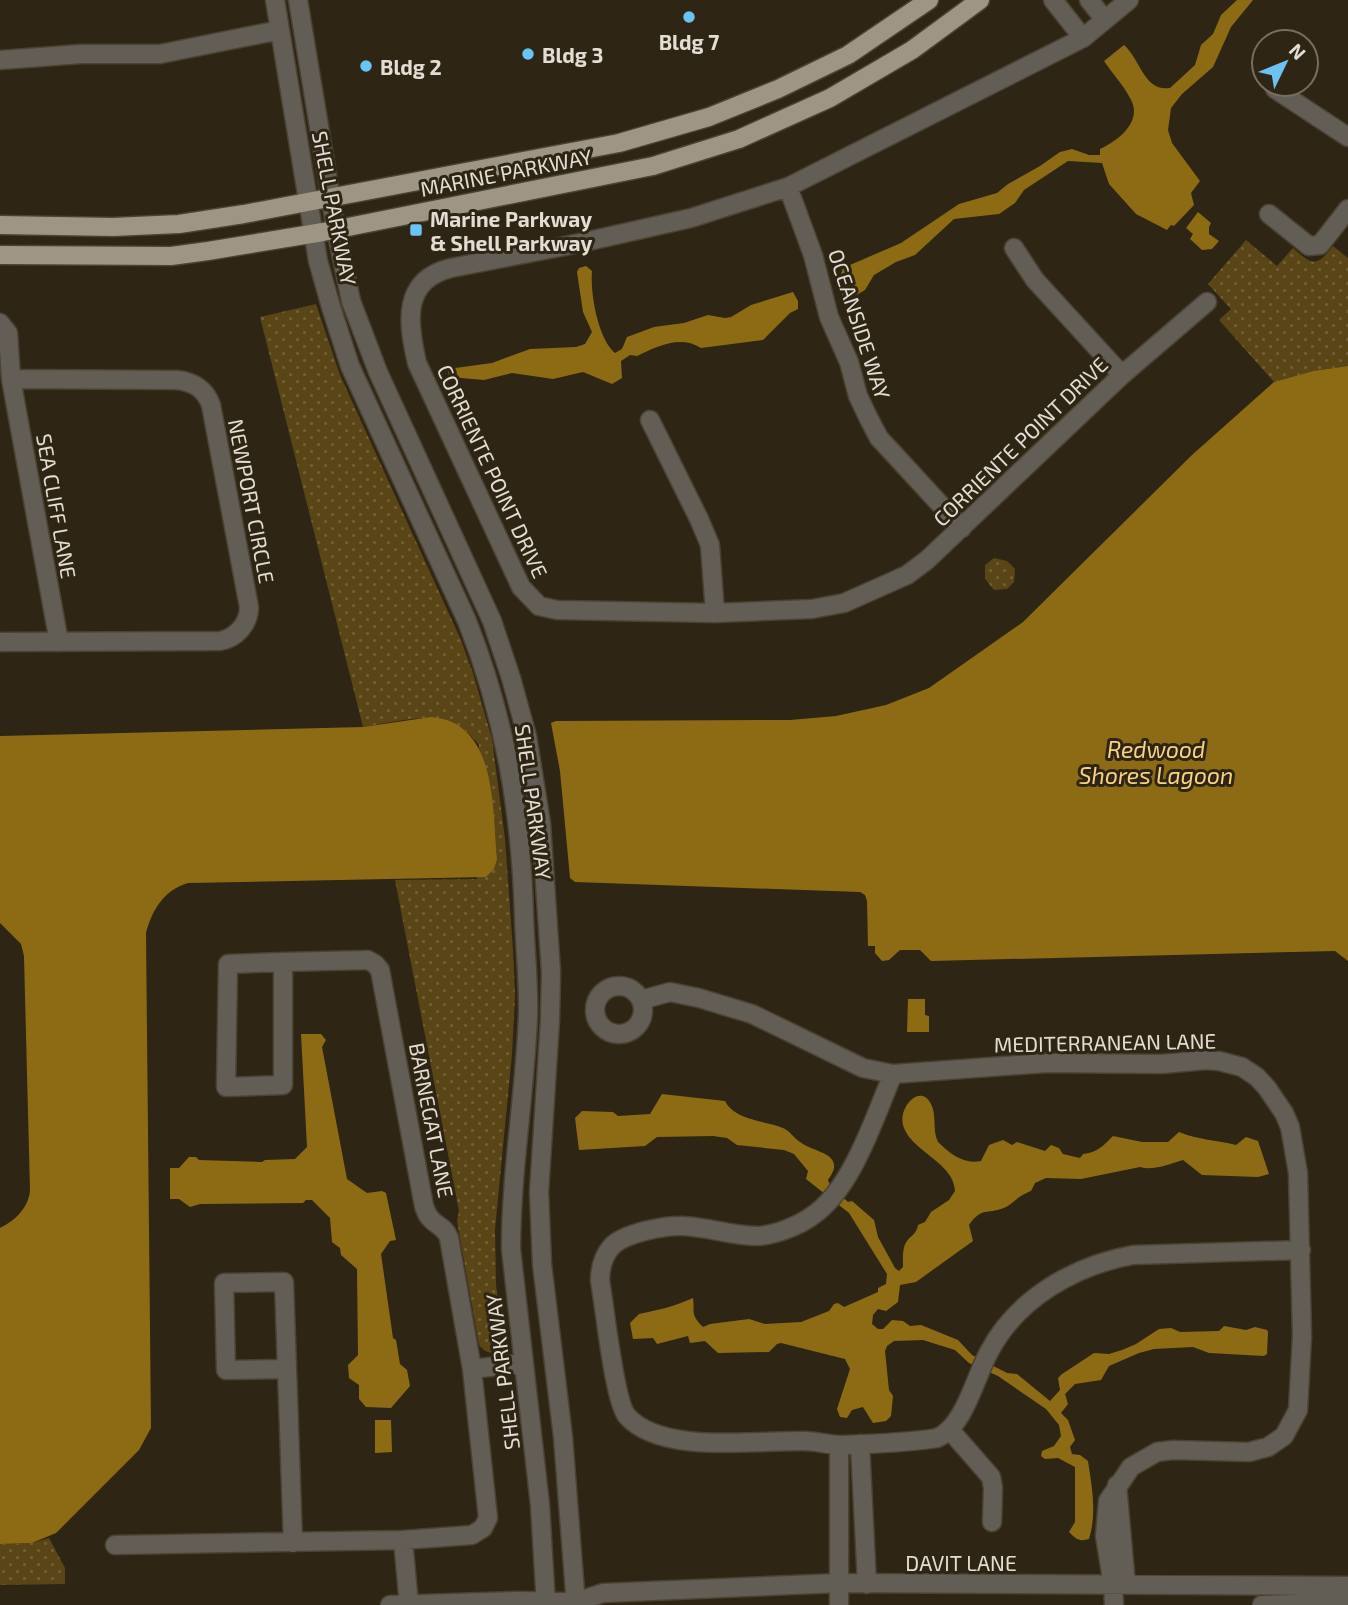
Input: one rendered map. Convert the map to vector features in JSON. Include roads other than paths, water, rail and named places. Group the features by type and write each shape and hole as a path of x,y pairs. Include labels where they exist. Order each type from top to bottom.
{"main road":[{"name":"MARINE PARKWAY","path":"0,225 113,227 179,224 619,143 696,121 778,89 848,55 929,0"},
{"name":"MARINE PARKWAY","path":"0,255 171,256 313,234 653,166 739,139 830,98 912,50 980,0"}],"street":[{"name":"SHELL PARKWAY","path":"275,0 318,261 350,366 484,663 510,766 528,966 524,1082 511,1209 515,1289 540,1505 546,1603"},
{"name":"SHELL PARKWAY","path":"298,0 336,229 351,301 378,372 492,621 512,678 527,736 541,823 551,972 539,1192 542,1264 563,1437 577,1604"},
{"path":"1053,0 1083,38"},
{"path":"1089,0 1105,20"},
{"name":"CORRIENTE POINT DRIVE","path":"1129,0 1083,38 788,187 691,218 444,269 433,275 414,296 411,307 411,333 422,375 521,587 539,606 551,609 776,612 844,603 907,575 962,528 1122,375 1207,302"},
{"path":"0,60 81,54 172,52 280,30"},
{"path":"1289,98 1348,137"},
{"name":"OCEANSIDE WAY","path":"788,187 813,255 829,317 849,362 858,396 873,428 962,528"},
{"path":"1269,214 1309,246 1314,247 1320,245 1348,209"},
{"path":"1014,248 1035,280 1122,375"},
{"path":"0,323 8,334 11,379"},
{"name":"NEWPORT CIRCLE","path":"0,642 220,641 227,640 242,628 248,617 249,607 211,405 204,392 193,383 177,380 11,379"},
{"name":"SEA CLIFF LANE","path":"11,379 59,642"},
{"path":"650,420 707,538 712,558 715,613"},
{"name":"BARNEGAT LANE","path":"115,1545 403,1540 472,1535 482,1528 488,1518 472,1369 449,1238 445,1230 429,1218 424,1206 380,970 372,961 362,960 283,962"},
{"path":"283,962 283,1085 226,1087 228,964 283,962"},
{"name":"MEDITERRANEAN LANE","path":"641,1000 670,992 699,998 752,1014 863,1068 893,1073 1046,1063 1162,1064 1206,1060 1242,1067 1267,1088 1290,1127 1298,1173 1302,1376 1298,1410 1290,1429 1279,1441 1268,1447 1249,1452 1157,1452 1132,1466 1108,1501 1105,1524 1108,1558 1120,1585 1114,1605"},
{"path":"893,1073 844,1184 829,1203 811,1217 791,1228 760,1236 683,1226 652,1230 623,1239 612,1246 600,1271 600,1281 618,1400 635,1423 654,1433 711,1445 805,1441 839,1445 937,1438 950,1430 989,1350 1006,1326 1029,1303 1075,1272 1108,1260 1133,1255 1301,1250"},
{"path":"286,1369 226,1370 224,1283 284,1282 293,1543"},
{"path":"472,1369 524,1363"},
{"path":"950,1430 991,1477 992,1522"},
{"path":"860,1444 867,1584"},
{"path":"839,1445 839,1605"},
{"path":"403,1540 409,1605"},
{"name":"DAVIT LANE","path":"390,1605 577,1604 603,1593 839,1583 1348,1586"},
{"path":"1262,1605 1348,1602"}],"water":[{"path":"1237,0 1253,0 1231,27 1213,67 1182,94 1171,108 1168,130 1172,143 1200,181 1191,193 1194,205 1174,226 1171,225 1167,230 1136,214 1109,184 1102,163 1068,161 1024,190 1015,203 999,214 954,219 915,255 874,275 865,290 848,300 842,298 843,286 839,280 843,268 901,243 959,204 997,193 1060,152 1072,149 1089,155 1100,155 1100,149 1127,129 1134,115 1127,93 1104,61 1124,45 1154,85 1170,88 1195,65 1201,45 1213,34 1221,15"},
{"path":"1198,212 1211,223 1209,234 1219,241 1212,249 1202,250 1190,239 1193,234 1186,228"},
{"path":"586,266 592,271 592,291 600,327 615,353 622,349 627,337 654,327 684,323 708,315 731,317 751,305 793,292 798,301 798,309 790,313 763,340 701,348 677,342 637,356 630,355 621,361 622,378 612,384 583,372 553,379 512,373 484,380 449,377 448,369 492,363 530,349 576,347 585,344 592,332 583,312 577,272 579,268"},
{"name":"Redwood Shores Lagoon","path":"1348,366 1348,961 1335,951 931,961 920,950 900,950 889,960 882,961 875,953 875,946 868,946 867,901 865,895 860,892 575,882 570,878 560,771 551,723 790,720 836,716 886,705 929,688 1023,622 1192,455 1274,382 1313,371"},
{"path":"431,717 453,723 469,734 480,751 492,794 497,859 494,869 486,877 188,883 166,896 152,916 146,933 151,1428 139,1450 56,1533 32,1543 0,1544 0,1228 20,1213 30,1190 24,956 21,944 0,923 0,736 363,727"},
{"path":"908,999 925,999 929,1032 907,1032"},
{"path":"301,1034 321,1034 326,1040 322,1047 347,1179 367,1193 386,1193 396,1240 390,1241 381,1254 393,1338 396,1340 400,1364 407,1370 410,1386 391,1408 366,1407 359,1399 359,1385 349,1378 348,1365 358,1355 357,1269 341,1255 340,1248 332,1242 330,1218 312,1200 303,1203 200,1204 190,1207 179,1199 170,1199 170,1168 179,1168 189,1157 199,1160 262,1162 295,1159 307,1147"},
{"path":"662,1094 725,1101 735,1112 783,1128 806,1146 827,1155 834,1164 828,1180 830,1185 874,1220 878,1237 899,1271 903,1267 905,1244 918,1225 949,1200 955,1191 948,1173 916,1144 904,1128 903,1113 910,1101 916,1097 926,1098 931,1104 938,1142 963,1160 975,1162 981,1161 989,1145 1003,1140 1012,1145 1017,1142 1045,1151 1051,1145 1059,1148 1063,1154 1080,1158 1083,1154 1100,1148 1113,1136 1142,1142 1168,1142 1179,1132 1236,1145 1246,1137 1258,1141 1269,1174 1258,1177 1202,1175 1183,1160 1156,1168 1140,1167 1081,1179 1046,1178 1035,1183 1031,1191 1006,1207 978,1215 969,1225 973,1241 916,1282 900,1285 898,1302 886,1311 878,1309 873,1315 872,1324 883,1329 892,1320 903,1321 910,1326 921,1325 958,1340 972,1355 1007,1373 1017,1374 1050,1401 1060,1390 1058,1378 1062,1374 1094,1353 1109,1354 1122,1350 1159,1329 1171,1328 1180,1332 1219,1331 1224,1326 1246,1330 1255,1327 1268,1332 1267,1354 1209,1353 1193,1347 1154,1349 1109,1366 1101,1380 1075,1384 1065,1394 1068,1404 1061,1413 1068,1420 1075,1440 1070,1447 1072,1454 1080,1455 1088,1461 1093,1510 1089,1539 1078,1539 1069,1532 1075,1522 1075,1467 1058,1458 1045,1459 1041,1456 1042,1451 1054,1446 1061,1436 1059,1425 1046,1409 998,1376 969,1363 955,1350 923,1340 894,1341 887,1346 885,1351 889,1390 893,1396 891,1416 886,1421 873,1423 863,1407 852,1410 847,1418 840,1417 837,1409 850,1369 845,1359 781,1343 769,1352 718,1353 705,1341 690,1343 688,1336 657,1344 653,1338 633,1339 630,1323 639,1314 693,1298 695,1316 703,1327 749,1319 765,1324 801,1322 829,1311 834,1304 838,1303 844,1307 878,1292 878,1288 886,1284 887,1274 849,1213 806,1179 808,1171 794,1154 784,1150 737,1145 727,1138 713,1136 657,1137 645,1146 579,1150 575,1118 582,1111 613,1112 618,1116 650,1114"},
{"path":"375,1420 391,1420 392,1452 375,1453"}],"place":[{"name":"Bldg 7","path":"689,17"},
{"name":"Bldg 3","path":"528,54"},
{"name":"Bldg 2","path":"366,66"},
{"name":"Marine Parkway & Shell Parkway","path":"416,230"}]}
